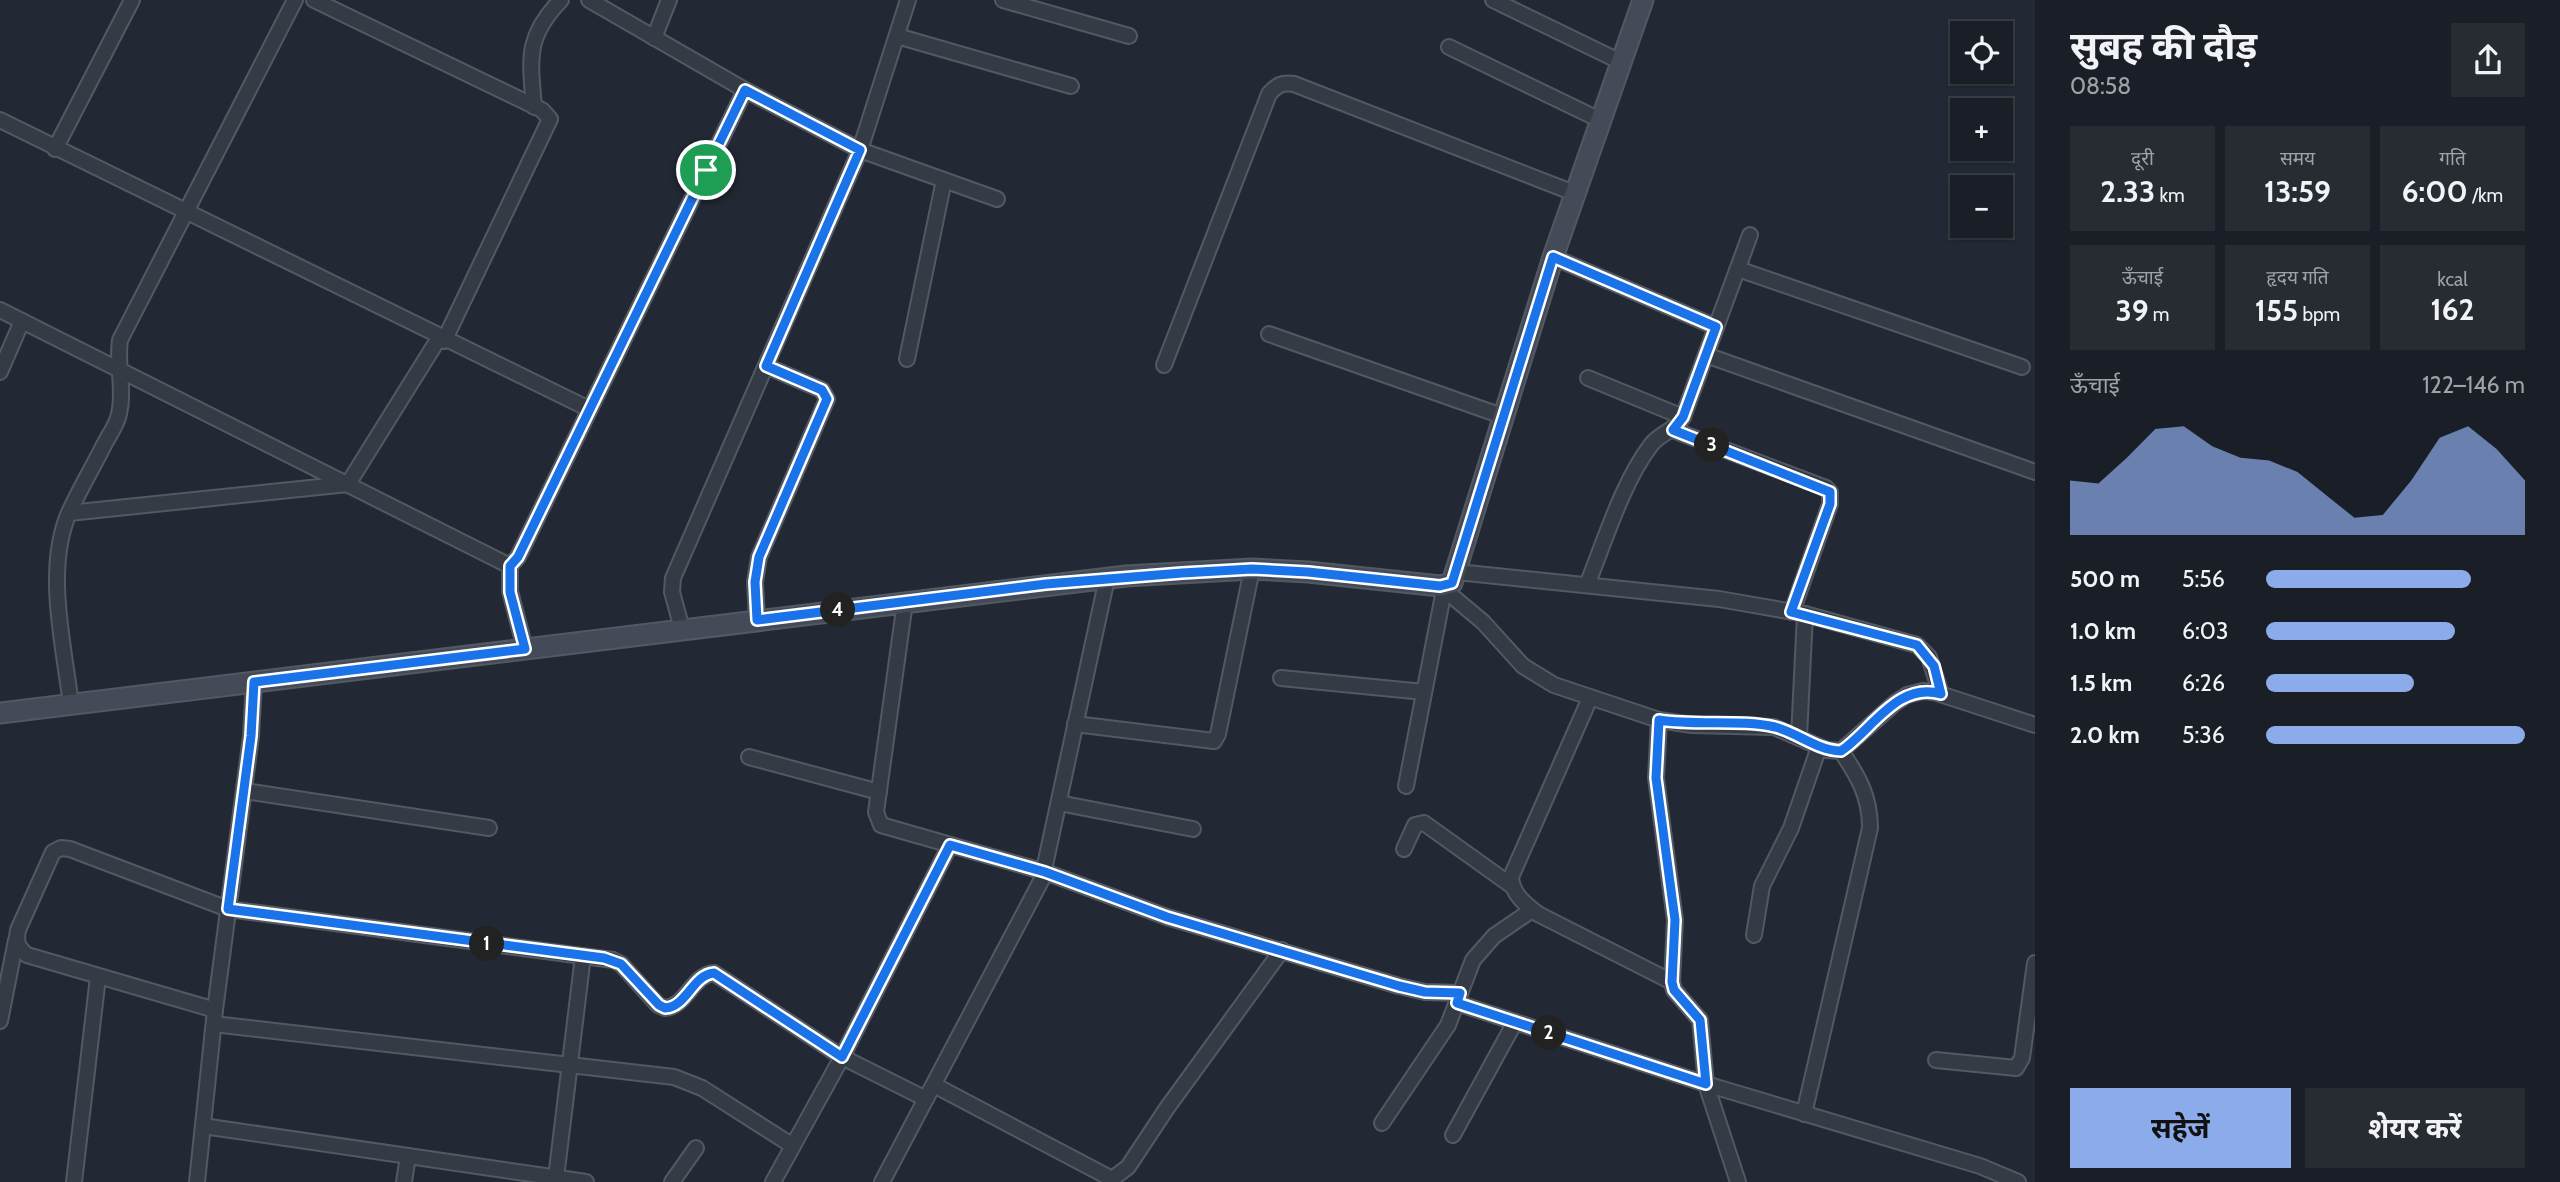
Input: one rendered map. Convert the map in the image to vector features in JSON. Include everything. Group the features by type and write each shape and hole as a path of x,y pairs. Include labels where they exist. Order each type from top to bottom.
{"street":[{"path":"55,149 132,0"},
{"path":"71,705 57,581 59,545 69,513 119,417 120,340 295,0"},
{"path":"314,0 534,107 547,114 550,124 442,339 348,484"},
{"path":"534,107 531,46 543,21 561,0"},
{"path":"589,0 745,90 860,150 997,199"},
{"path":"654,37 669,0"},
{"path":"682,629 672,592 673,578 860,150 908,0"},
{"path":"1003,0 1129,36"},
{"path":"1493,0 1621,62"},
{"path":"1442,588 1452,583 1457,572 1502,416 1553,257 1643,0"},
{"path":"897,36 1071,86"},
{"path":"1449,47 1600,120"},
{"path":"1164,365 1269,94 1276,86 1286,83 1294,85 1574,193"},
{"path":"525,649 510,592 510,566 518,557 745,90"},
{"path":"0,120 589,410"},
{"path":"907,359 944,180"},
{"path":"1587,585 1637,469 1650,446 1673,430 1683,417 1750,235"},
{"path":"1553,257 1716,327"},
{"path":"1738,269 2022,367"},
{"path":"0,310 510,566"},
{"path":"0,372 22,321"},
{"path":"1269,334 1502,416"},
{"path":"1706,355 2035,472"},
{"path":"757,620 755,582 759,557 827,399 822,390 766,366"},
{"path":"1588,379 1683,417"},
{"path":"1673,430 1830,492 1830,504 1798,613 1799,737"},
{"path":"69,513 348,484"},
{"path":"0,713 1107,578 1252,569 1308,572 1442,588 1483,622 1523,666 1554,685 1659,720 1692,725 1755,724 1774,727 1819,747 1841,751 1867,796 1870,828 1804,1114"},
{"path":"1075,724 1214,741 1218,734 1252,569"},
{"path":"1457,572 1719,599 1798,613 1917,645 1934,666 1941,694"},
{"path":"882,1182 1045,872 1107,578"},
{"path":"1406,786 1442,588"},
{"path":"905,602 878,792 876,813 881,825 1045,872 1155,913 1413,990 1459,998 1515,1022 1706,1084 1980,1166 2018,1182"},
{"path":"1281,678 1424,692"},
{"path":"197,1182 244,791 254,682"},
{"path":"1841,751 1895,703 1908,695 1923,691 1941,694 2035,724"},
{"path":"1511,886 1511,877 1590,698"},
{"path":"1659,720 1656,778 1675,920 1672,982 1674,990 1700,1020 1706,1084 1732,1179"},
{"path":"1754,935 1762,886 1791,828 1819,747"},
{"path":"749,757 878,792"},
{"path":"244,791 489,828"},
{"path":"1059,803 1193,829"},
{"path":"1404,849 1415,825 1424,823 1511,886 1532,909 1672,982"},
{"path":"773,1182 842,1057 950,845"},
{"path":"0,1021 18,929 47,862 53,852 61,848 70,849 228,909 604,958 621,964 659,1005 665,1008 676,1006 700,979 714,973 842,1057 926,1099"},
{"path":"1382,1124 1448,1025 1466,974 1482,948 1532,909"},
{"path":"16,940 19,949 27,955 215,1017 688,1081 793,1146"},
{"path":"934,1085 1112,1179 1128,1167 1167,1108 1282,950"},
{"path":"556,1178 583,956"},
{"path":"1936,1060 2017,1068 2022,1058 2035,963"},
{"path":"74,1182 98,977"},
{"path":"1454,1135 1515,1022"},
{"path":"203,1126 586,1182"},
{"path":"672,1182 696,1148"},
{"path":"404,1182 408,1156"}],"route":[{"path":"745,90 860,150 766,366 822,390 827,399 759,557 755,582 757,620 1046,584 1126,576 1252,569 1440,586 1452,583 1497,429 1553,257 1716,327 1683,417 1673,430 1826,488 1830,492 1830,504 1791,612 1917,645 1934,666 1941,694 1923,691 1908,695 1895,703 1841,751 1827,750 1774,727 1755,724 1692,725 1659,720 1656,778 1675,920 1672,982 1674,990 1700,1020 1706,1084 1457,1003 1460,993 1425,992 1399,986 1167,917 1045,872 950,845 842,1057 714,973 700,979 676,1006 665,1008 659,1005 621,964 613,960 228,909 251,736 254,682 525,649 510,592 510,566 518,557 706,170 745,90"}]}
